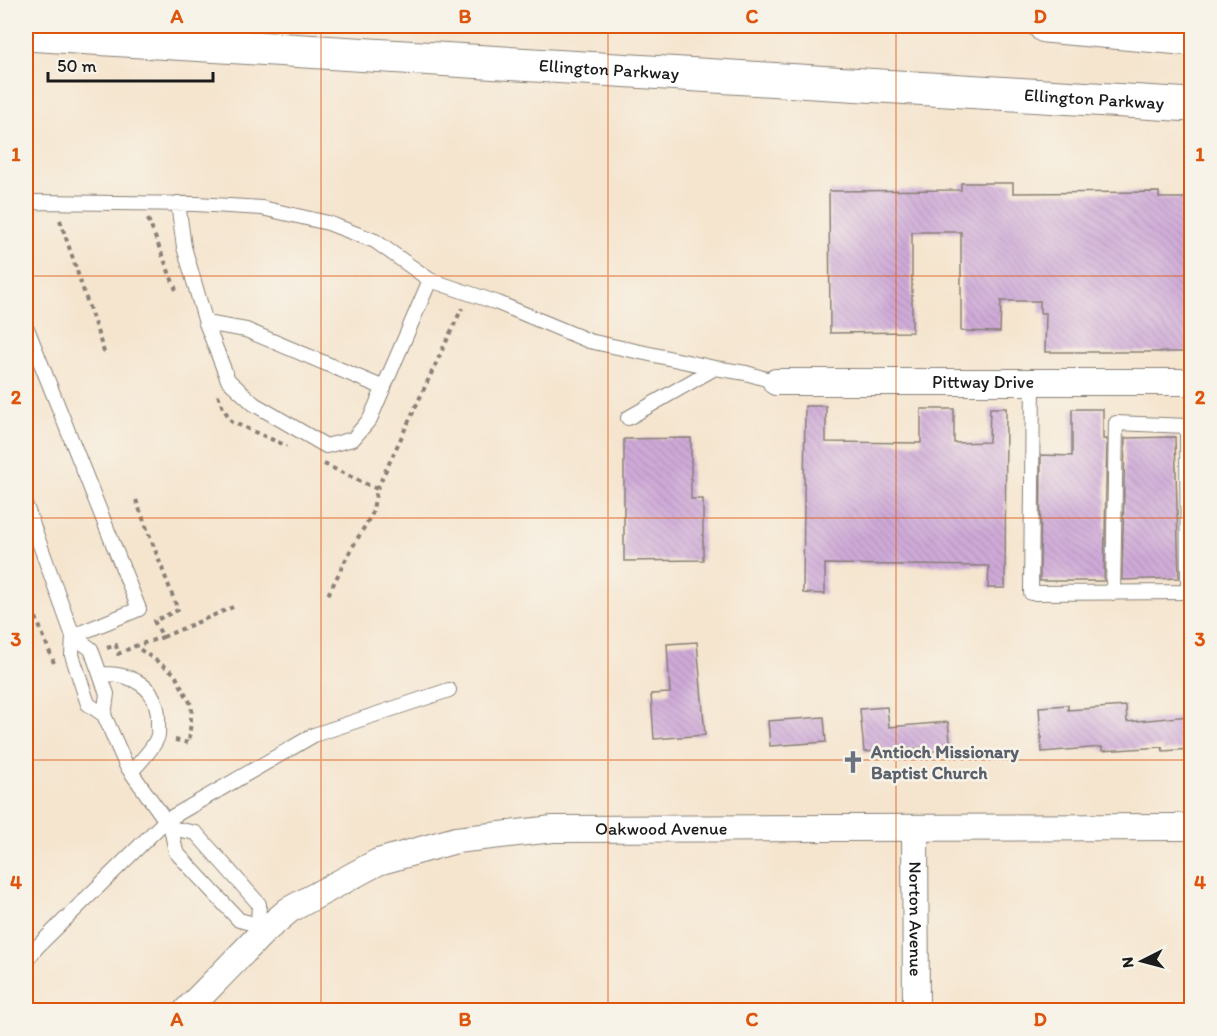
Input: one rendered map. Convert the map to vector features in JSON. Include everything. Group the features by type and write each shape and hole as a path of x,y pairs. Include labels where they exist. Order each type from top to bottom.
{"highway":[{"path":"1045,26 1191,39"},
{"name":"Ellington Parkway","path":"26,34 1191,105"}],"street":[{"name":"Pittway Drive","path":"776,382 1191,382"},
{"name":"Oakwood Avenue","path":"187,1011 260,928 378,862 456,840 553,829 1191,827"},
{"name":"Norton Avenue","path":"915,829 916,1011"}],"lane":[{"path":"26,205 36,202 177,203 262,208 328,223 375,241 430,280 498,303 589,341 746,373 776,382"},
{"path":"177,203 184,247 206,323 228,380 254,404 326,446 353,440 370,419 430,280"},
{"path":"206,323 246,330 384,388"},
{"path":"26,330 139,609 73,636"},
{"path":"628,418 715,368"},
{"path":"1033,382 1031,593 1113,593 1188,592 1187,426 1116,423 1113,593"},
{"path":"26,506 73,636 72,655 88,704 104,715 126,765 168,825 176,852 239,920 260,928 259,904 196,833 168,825"},
{"path":"73,636 91,649 107,694 104,715"},
{"path":"100,674 117,674 130,678 146,686 154,699 159,716 157,739 131,772"},
{"path":"26,961 37,947 168,825 314,735 449,690"}],"path":[{"path":"57,210 105,356"},
{"path":"377,489 462,308"},
{"path":"136,500 178,610 154,621 163,637"},
{"path":"26,592 55,666"},
{"path":"101,651 116,645 118,654 233,607"},
{"path":"135,646 174,674 192,706 189,743 171,740"}],"building":[{"path":"961,183 1013,183 1013,193 1159,192 1159,198 1191,198 1191,352 1045,352 1046,313 1040,313 1040,301 1001,301 1000,332 961,331 961,232 912,232 912,332 830,333 829,191 961,190"},
{"path":"805,406 826,406 826,442 921,443 921,409 954,409 954,443 989,442 990,408 1006,408 1005,588 988,588 989,566 825,564 825,594 803,593"},
{"path":"1072,409 1103,409 1103,439 1107,439 1104,581 1040,581 1041,455 1072,456"},
{"path":"1175,437 1179,578 1122,580 1125,438"},
{"path":"691,438 691,499 703,499 703,560 624,561 624,439"},
{"path":"697,642 705,735 654,739 651,694 670,693 667,644"},
{"path":"1068,705 1068,710 1126,706 1127,722 1189,716 1191,749 1163,751 1162,747 1102,751 1102,747 1042,752 1039,707"},
{"path":"887,707 889,727 948,722 951,750 922,752 922,748 864,752 860,709"},
{"path":"824,717 826,742 770,746 768,721"}],"place":[{"name":"Antioch Missionary Baptist Church","path":"853,762"}]}
